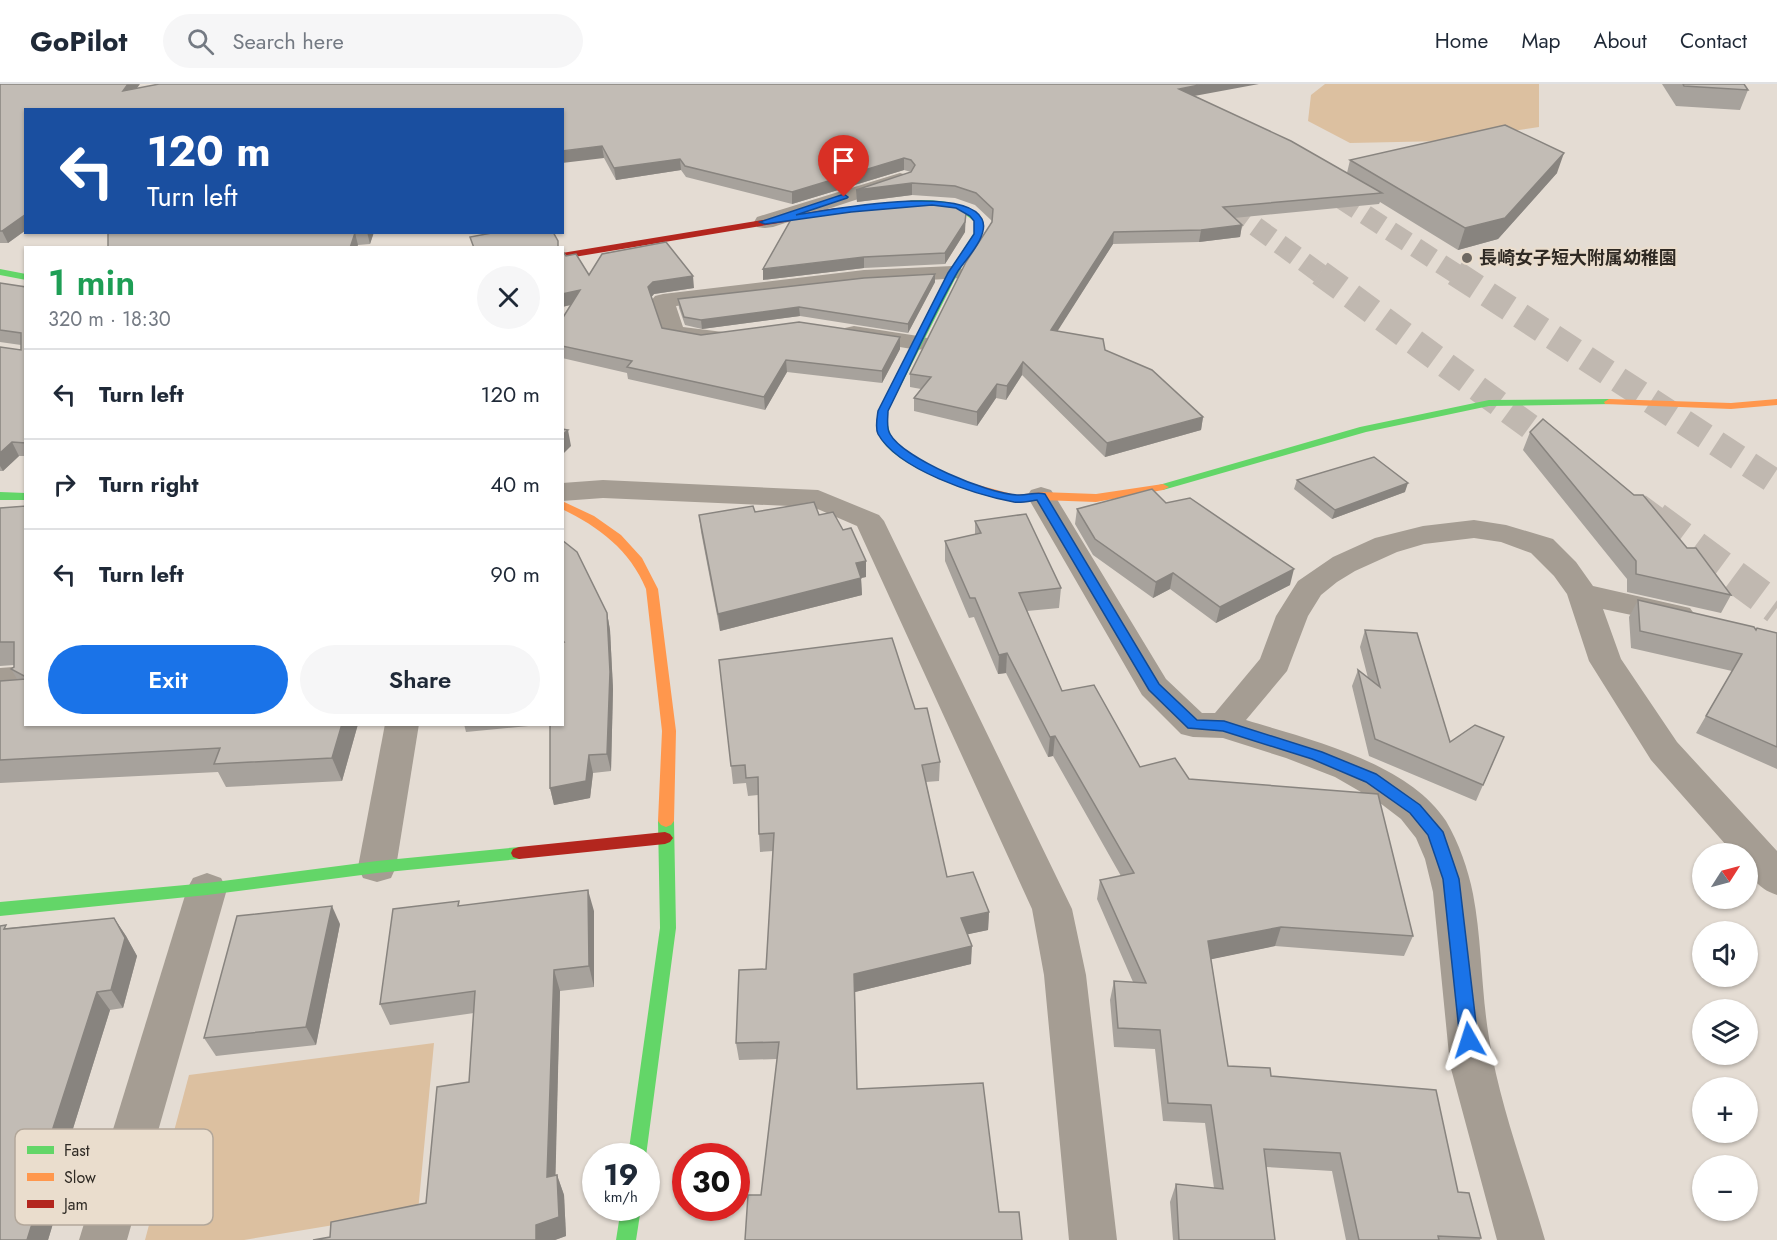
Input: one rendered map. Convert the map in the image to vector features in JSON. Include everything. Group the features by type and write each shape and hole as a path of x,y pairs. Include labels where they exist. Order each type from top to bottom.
{"street":[{"path":"765,222 903,178"},
{"path":"900,204 950,204 966,209 979,221 978,234 953,273 883,411 882,432 894,447 919,464 968,486 1017,499 1041,496 1096,498 1153,490 1364,429 1489,403 1605,402 1731,406 1777,402"},
{"path":"564,256 854,209"},
{"path":"0,272 24,277"},
{"path":"735,334 702,338 672,333 663,300 864,277 953,273"},
{"path":"836,331 918,343"},
{"path":"564,492 603,489 818,500 869,521 1052,909 1065,975 1093,1240"},
{"path":"0,496 24,497"},
{"path":"1041,496 1154,687 1193,725 1224,726 1317,756 1371,778 1415,809 1435,832 1451,879 1472,1062 1521,1240"},
{"path":"564,505 584,516 628,549 646,570 669,731 665,838 668,928 640,1143"},
{"path":"1224,726 1241,702 1275,663 1292,616 1309,588 1344,564 1386,545 1448,532 1474,530 1506,534 1542,546 1565,569 1582,594 1605,661 1664,751 1777,879"},
{"path":"1582,594 1703,621"},
{"path":"0,680 24,678"},
{"path":"377,867 402,726"},
{"path":"0,909 207,889 377,867 665,838"},
{"path":"136,1129 207,889"},
{"path":"626,1240 629,1221"},
{"path":"103,1240 107,1225"}],"shaded area":[{"path":"1325,84 1539,84 1539,127 1445,141 1350,143 1308,121 1311,95"},
{"path":"434,1043 418,1211 244,1240 145,1240 149,1225 213,1225 213,1129 175,1129 189,1075"}],"building":[{"path":"0,84 128,84 123,91 159,84 1204,84 1179,89 1291,141 1382,193 1223,207 1242,225 1201,230 1114,232 1051,330 1103,339 1105,350 1152,370 1203,417 1107,443 1023,362 1007,386 997,384 977,412 914,398 931,377 910,374 966,262 992,222 993,209 976,193 955,186 912,183 856,190 911,172 915,165 911,160 904,158 792,192 685,166 680,159 614,168 602,146 564,151 564,108 24,108 24,215 0,231"},
{"path":"1683,84 1744,84 1748,90 1684,86"},
{"path":"1505,125 1564,153 1505,218 1465,228 1350,160"},
{"path":"912,201 953,204 966,213 965,222 945,253 864,257 763,269 793,216"},
{"path":"108,234 355,234 351,246 108,246"},
{"path":"486,234 554,234 558,246 473,246 470,237"},
{"path":"666,242 693,276 653,282 648,287 662,328 701,335 799,322 900,337 882,371 786,360 764,397 627,367 632,361 564,346 564,316 580,290 564,294 564,253 566,256 576,254 589,275 602,254"},
{"path":"935,274 908,324 799,307 701,320 684,317 678,299 864,278"},
{"path":"0,283 24,287 24,443 12,442 0,453 0,347 21,350 21,333 0,330"},
{"path":"1543,419 1634,495 1643,495 1687,548 1696,548 1731,595 1636,574 1636,561 1530,432"},
{"path":"1374,457 1408,483 1335,510 1297,480"},
{"path":"1152,489 1166,503 1190,498 1294,569 1220,607 1173,573 1156,582 1095,539 1077,509"},
{"path":"814,502 819,515 833,512 843,530 851,528 866,561 856,563 861,578 718,614 699,515 753,506 755,512"},
{"path":"24,506 24,676 11,669 14,667 14,642 0,642 0,508"},
{"path":"1026,514 1061,588 1019,593 1062,691 1094,685 1140,767 1175,758 1189,779 1378,794 1413,936 1281,927 1208,941 1228,1066 1270,1068 1271,1076 1436,1090 1458,1192 1469,1193 1481,1238 1438,1236 1439,1240 1359,1240 1340,1153 1264,1149 1275,1240 1179,1240 1176,1184 1223,1189 1211,1105 1168,1103 1160,1030 1118,1028 1114,981 1146,983 1100,880 1134,873 1055,736 1050,737 1007,653 999,655 975,598 970,598 945,541 981,533 975,521"},
{"path":"564,542 577,552 607,613 610,672 607,754 589,755 586,781 550,788 550,726 564,726"},
{"path":"1638,600 1754,627 1756,630 1757,628 1777,633 1777,747 1706,716 1742,654 1640,631"},
{"path":"1365,630 1417,633 1450,742 1475,725 1504,737 1483,785 1375,739 1358,670 1380,687"},
{"path":"892,638 915,709 927,708 940,762 922,765 947,877 973,872 989,912 961,918 972,946 854,974 857,1089 983,1083 999,1212 1019,1212 1022,1240 745,1240 746,1221 750,1221 750,1195 761,1195 779,1042 736,1043 739,970 766,969 774,833 759,834 758,777 746,778 745,765 731,766 719,660"},
{"path":"24,679 24,726 341,726 332,758 214,764 220,748 0,760 0,681"},
{"path":"588,890 589,966 554,970 547,1177 557,1175 559,1217 536,1225 536,1240 313,1240 330,1237 331,1222 426,1203 437,1087 469,1082 475,991 380,1004 393,909 459,901 458,906"},
{"path":"332,906 306,1027 204,1038 237,916"},
{"path":"114,918 125,938 111,990 97,992 53,1129 15,1129 15,1225 32,1225 27,1240 0,1240 0,926 6,925 4,929"}],"tunnel":[{"path":"1315,182 1458,275"},
{"path":"1207,191 1322,275"},
{"path":"1320,273 1570,456"},
{"path":"1455,273 1777,483"},
{"path":"1638,506 1657,520"},
{"path":"1655,518 1777,608"}],"traffic: fast":[{"path":"911,203 956,206 972,214 979,221 978,233 953,273 883,411 883,430 894,448 917,463 963,484"},
{"path":"0,272 24,277"},
{"path":"1163,487 1364,429 1489,403 1609,402"},
{"path":"0,496 24,497"},
{"path":"639,1143 668,928 666,821"},
{"path":"0,909 207,889 377,867 519,853"},
{"path":"626,1240 629,1221"}],"traffic: slow":[{"path":"1609,402 1731,406 1777,402"},
{"path":"963,484 1016,499 1041,496 1096,498 1163,487"},
{"path":"564,505 604,528 628,548 646,574 652,589 669,731 666,821"}],"traffic: jam":[{"path":"564,256 836,211"},
{"path":"519,853 665,838"}],"place":[{"name":"長崎女子短大附属幼稚園","path":"1467,258"}],"route":[{"path":"844,197 765,222 831,212 932,202 966,209 979,221 978,234 953,273 883,411 882,432 894,447 919,464 968,486 1017,499 1041,496 1154,687 1193,725 1224,726 1317,756 1371,778 1415,809 1435,832 1451,879 1469,1040"}]}
